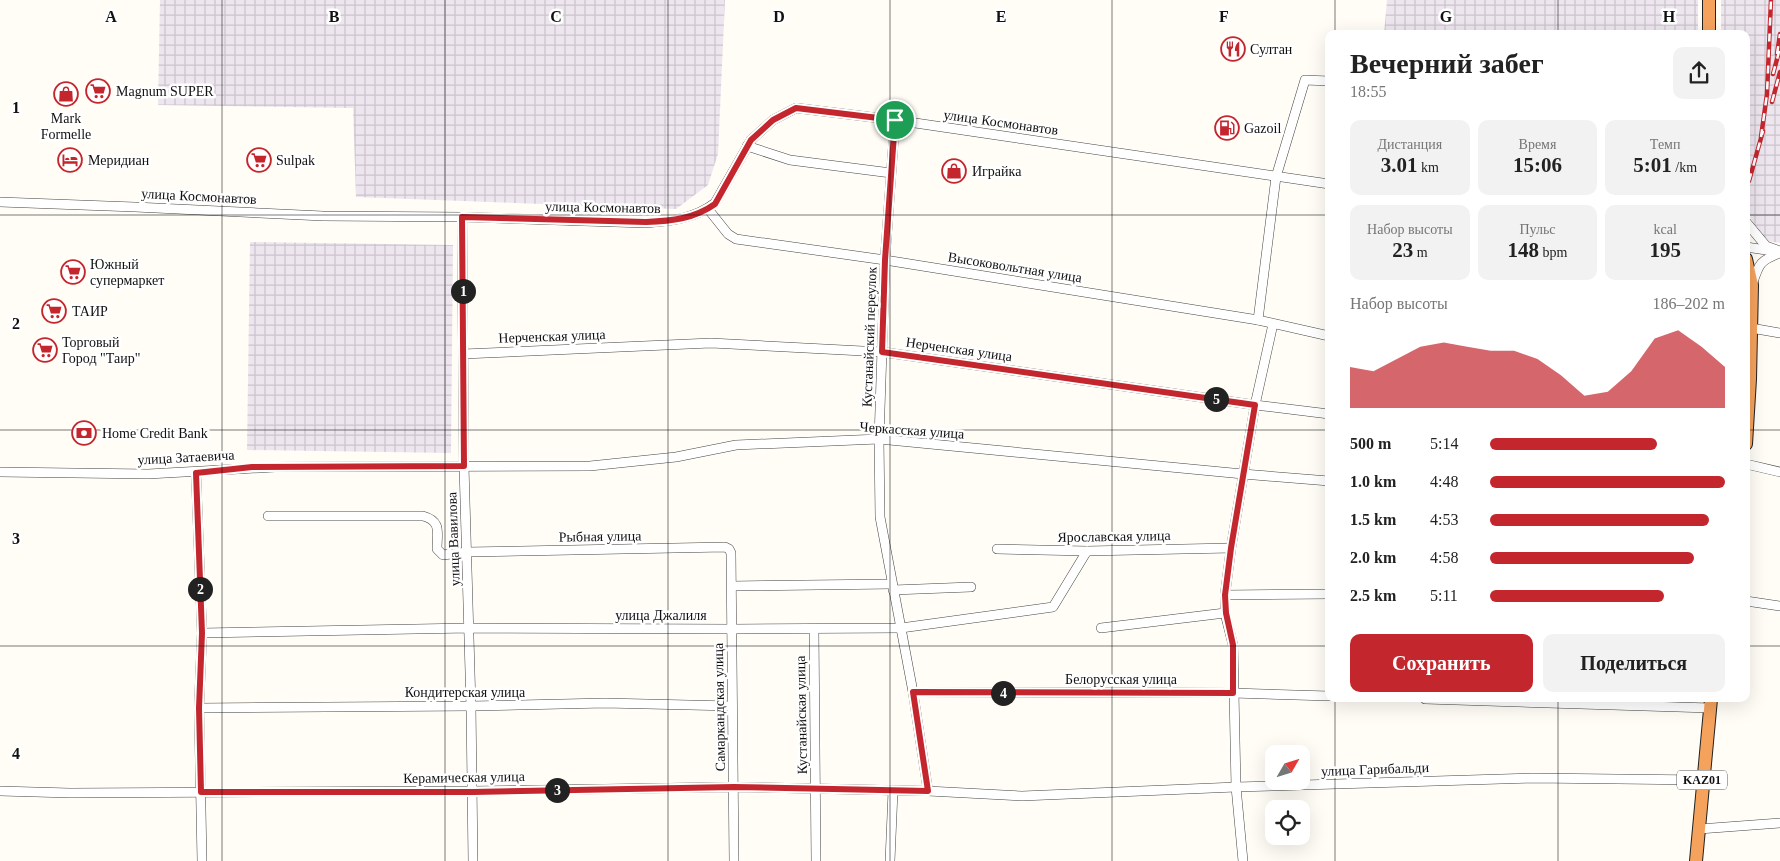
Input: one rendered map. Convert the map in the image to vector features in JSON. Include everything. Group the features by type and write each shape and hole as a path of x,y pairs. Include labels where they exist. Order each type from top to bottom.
{"highway":[{"path":"1709,0 1710,30"},
{"path":"1750,276 1752,285 1750,345"},
{"name":"KАZ01","path":"1696,861 1710,703"}],"street":[{"path":"1258,320 1276,177 1305,80 1325,81"},
{"name":"улица Космонавтов","path":"0,202 135,206 324,216 676,221 708,209 715,204 751,140 773,120 796,108 895,120 1325,183"},
{"name":"Кустанайский переулок","path":"895,120 885,260 879,439 880,517 913,692 928,791"},
{"path":"747,146 790,160 891,173"},
{"name":"Высоковольтная улица","path":"708,209 728,234 736,239 885,260 1258,320 1325,335"},
{"name":"улица Вавилова","path":"462,217 464,466 474,861"},
{"path":"1750,227 1766,246 1780,252"},
{"path":"1750,248 1780,252"},
{"path":"1752,285 1757,269 1765,258 1780,252"},
{"path":"1243,861 1236,787 1233,645 1226,613 1225,595 1255,405 1273,324"},
{"path":"1751,328 1780,333"},
{"name":"Нерченская улица","path":"463,354 711,343 882,352 1325,414"},
{"name":"Черкасская улица","path":"464,466 590,466 676,457 736,445 879,439 1325,481"},
{"path":"1750,465 1780,472"},
{"name":"улица Затаевича","path":"0,472 196,473 252,467 464,466"},
{"path":"196,473 202,633 199,708 202,861"},
{"name":"Рыбная улица","path":"268,516 423,516 431,518 435,522 437,527 436,549 443,555 467,552 724,548 729,549 731,552"},
{"name":"Ярославская улица","path":"997,550 1087,551 1231,548"},
{"name":"улица Джалиля","path":"202,633 469,628 732,630 901,628 1053,608 1087,551"},
{"name":"Самаркандская улица","path":"731,552 734,861"},
{"path":"732,586 970,587"},
{"path":"1225,595 1325,594"},
{"path":"1750,602 1780,606"},
{"path":"1101,628 1226,613"},
{"name":"Кустанайская улица","path":"814,629 816,861"},
{"name":"Белорусская улица","path":"913,692 1233,693 1325,696"},
{"path":"1639,702 1710,703"},
{"name":"Кондитерская улица","path":"199,708 605,703 732,706"},
{"name":"улица Гарибальди","path":"928,791 1022,796 1533,778 1702,780"},
{"name":"Керамическая улица","path":"0,791 70,793 473,792 734,787 928,791"},
{"path":"890,861 893,791"},
{"path":"1699,829 1780,823"}],"shaded area":[{"path":"160,0 725,0 718,154 708,185 676,209 356,197 353,108 158,105"},
{"path":"1387,0 1698,0 1698,30 1384,30"},
{"path":"1721,0 1780,0 1780,243 1760,240 1750,216 1750,30 1721,30"},
{"path":"250,242 453,245 451,453 247,450"}],"railway":[{"path":"1761,137 1767,94 1771,0"},
{"path":"1777,54 1780,34"},
{"path":"1773,74 1780,48"},
{"path":"1772,102 1780,72"},
{"path":"1750,177 1763,131"}],"place":[{"name":"Султан","path":"1233,49"},
{"name":"Magnum SUPER","path":"98,91"},
{"name":"Mark Formelle","path":"66,94"},
{"name":"Gazoil","path":"1227,128"},
{"name":"Меридиан","path":"70,160"},
{"name":"Sulpak","path":"259,160"},
{"name":"Играйка","path":"954,171"},
{"name":"Южный супермаркет","path":"73,272"},
{"name":"ТАИР","path":"54,311"},
{"name":"Торговый Город \"Таир\"","path":"45,350"},
{"name":"Home Credit Bank","path":"84,433"}],"route":[{"path":"796,108 895,120 885,260 882,352 1255,405 1225,595 1226,613 1233,645 1233,693 913,692 928,791 734,787 473,792 201,792 199,676 202,633 196,473 252,467 464,466 462,217 646,222 676,221 708,209 715,204 751,140 773,120 796,108"}]}
